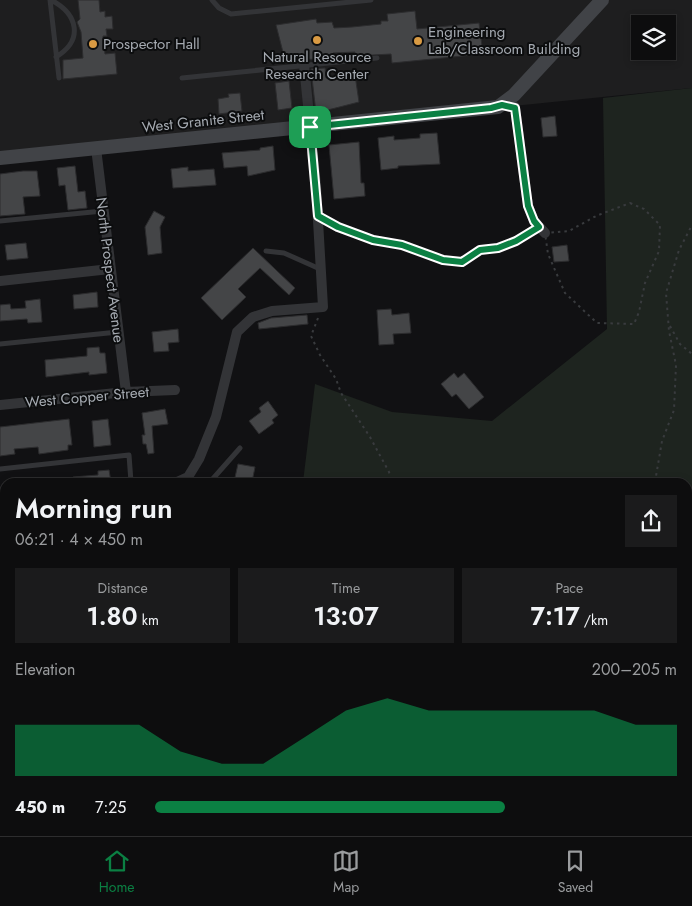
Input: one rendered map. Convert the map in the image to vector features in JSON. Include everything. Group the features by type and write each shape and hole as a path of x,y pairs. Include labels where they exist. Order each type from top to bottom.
{"street":[{"path":"500,106 514,96 602,0"},
{"path":"184,478 188,476 199,459 216,417 237,332 253,317 272,311 323,307 318,216 304,65"},
{"path":"500,106 515,108 528,206 534,221 542,230"},
{"name":"West Granite Street","path":"0,158 500,106"},
{"name":"North Prospect Avenue","path":"96,148 126,392"},
{"path":"0,281 110,269"},
{"name":"West Copper Street","path":"0,405 126,392 175,390"}],"lane":[{"path":"50,0 59,78"},
{"path":"50,0 65,8 74,25 73,40 69,47 56,58"},
{"path":"212,0 220,8 231,14 371,0"},
{"path":"182,78 377,58"},
{"path":"0,221 103,211"},
{"path":"266,251 284,252 321,270"},
{"path":"0,344 118,332"},
{"path":"214,478 240,448"},
{"path":"0,469 129,455 131,478"}],"path":[{"path":"318,216 338,227 373,240 402,245 443,260 462,262 480,250 498,248 542,230 569,231 596,216 630,203 644,209 660,225 659,251 645,283 639,312 634,324 597,323 565,293 548,254 542,230"},
{"path":"655,478 662,441 674,410 676,365 668,324 666,293 679,250 692,225"},
{"path":"323,307 311,336 320,355 336,378 341,393 375,446 391,478"},
{"path":"668,324 680,344 692,354"}],"shaded area":[{"path":"0,0 692,0 692,88 0,158"},
{"path":"692,88 692,478 303,478 315,384 392,412 492,421 607,329 603,98"}],"building":[{"name":"Prospector Hall","path":"78,0 99,0 100,12 105,11 105,17 112,16 113,29 106,29 107,36 103,36 105,54 115,53 117,74 63,79 63,60 83,58 81,32 77,22 80,19"},
{"name":"Engineering Lab/Classroom Building","path":"415,11 417,29 479,23 483,54 392,63 391,54 355,56 355,52 333,53 334,56 323,57 323,59 285,60 276,25 316,19 317,23 332,22 334,28 352,27 381,24 381,21 388,21 387,14"},
{"path":"325,68 326,78 355,75 359,102 316,113 311,69"},
{"path":"289,81 292,108 278,110 275,83"},
{"path":"240,93 242,111 219,114 218,99 229,97 228,94"},
{"path":"555,116 557,136 543,137 541,118"},
{"path":"437,133 440,164 398,166 398,168 381,170 378,138 394,136 394,140 420,138 420,134"},
{"path":"359,142 361,183 364,183 365,196 334,199 329,145"},
{"path":"273,146 275,170 248,176 247,166 224,168 222,153 260,150 260,148"},
{"path":"75,166 78,192 85,191 87,208 68,210 65,185 59,186 57,168"},
{"path":"188,167 188,171 214,169 216,185 173,188 171,169"},
{"path":"37,171 40,196 23,197 25,214 0,216 0,174"},
{"path":"154,211 165,217 160,227 162,253 148,255 145,227"},
{"path":"26,243 28,258 7,260 5,245"},
{"path":"567,245 569,261 554,262 552,247"},
{"path":"253,248 295,288 289,295 260,268 238,289 246,297 222,320 201,298"},
{"path":"97,292 98,307 74,309 73,295"},
{"path":"40,299 42,322 28,323 27,319 0,321 0,305 10,304 11,309 26,308 25,301"},
{"path":"391,309 392,315 409,313 411,333 393,334 394,344 379,345 377,310"},
{"path":"307,315 308,324 259,329 258,323 271,318"},
{"path":"178,329 179,342 168,343 169,351 154,352 152,332"},
{"path":"99,347 100,353 105,353 107,373 89,375 89,372 46,377 45,360 87,356 87,348"},
{"path":"454,373 458,378 464,373 484,397 469,409 456,394 452,397 441,384"},
{"path":"268,401 278,415 272,420 274,423 259,434 249,421 261,412 259,408"},
{"path":"165,409 168,424 152,426 154,453 148,454 146,444 143,444 142,435 145,435 142,413"},
{"path":"69,419 72,445 68,445 68,450 39,454 38,447 14,449 15,454 0,456 0,427"},
{"path":"108,419 111,445 94,447 92,421"},
{"path":"238,464 255,467 253,478 235,478"},
{"path":"109,470 110,478 73,478 98,475 98,471"}],"place":[{"name":"Natural Resource Research Center","path":"317,40"},
{"name":"Engineering Lab/Classroom Building","path":"418,41"},
{"name":"Prospector Hall","path":"93,44"}],"route":[{"path":"502,105 515,108 528,206 534,221 539,227 516,241 498,248 480,250 462,262 443,260 425,255 402,245 373,240 338,227 318,216 310,127 491,108 502,105"}]}
